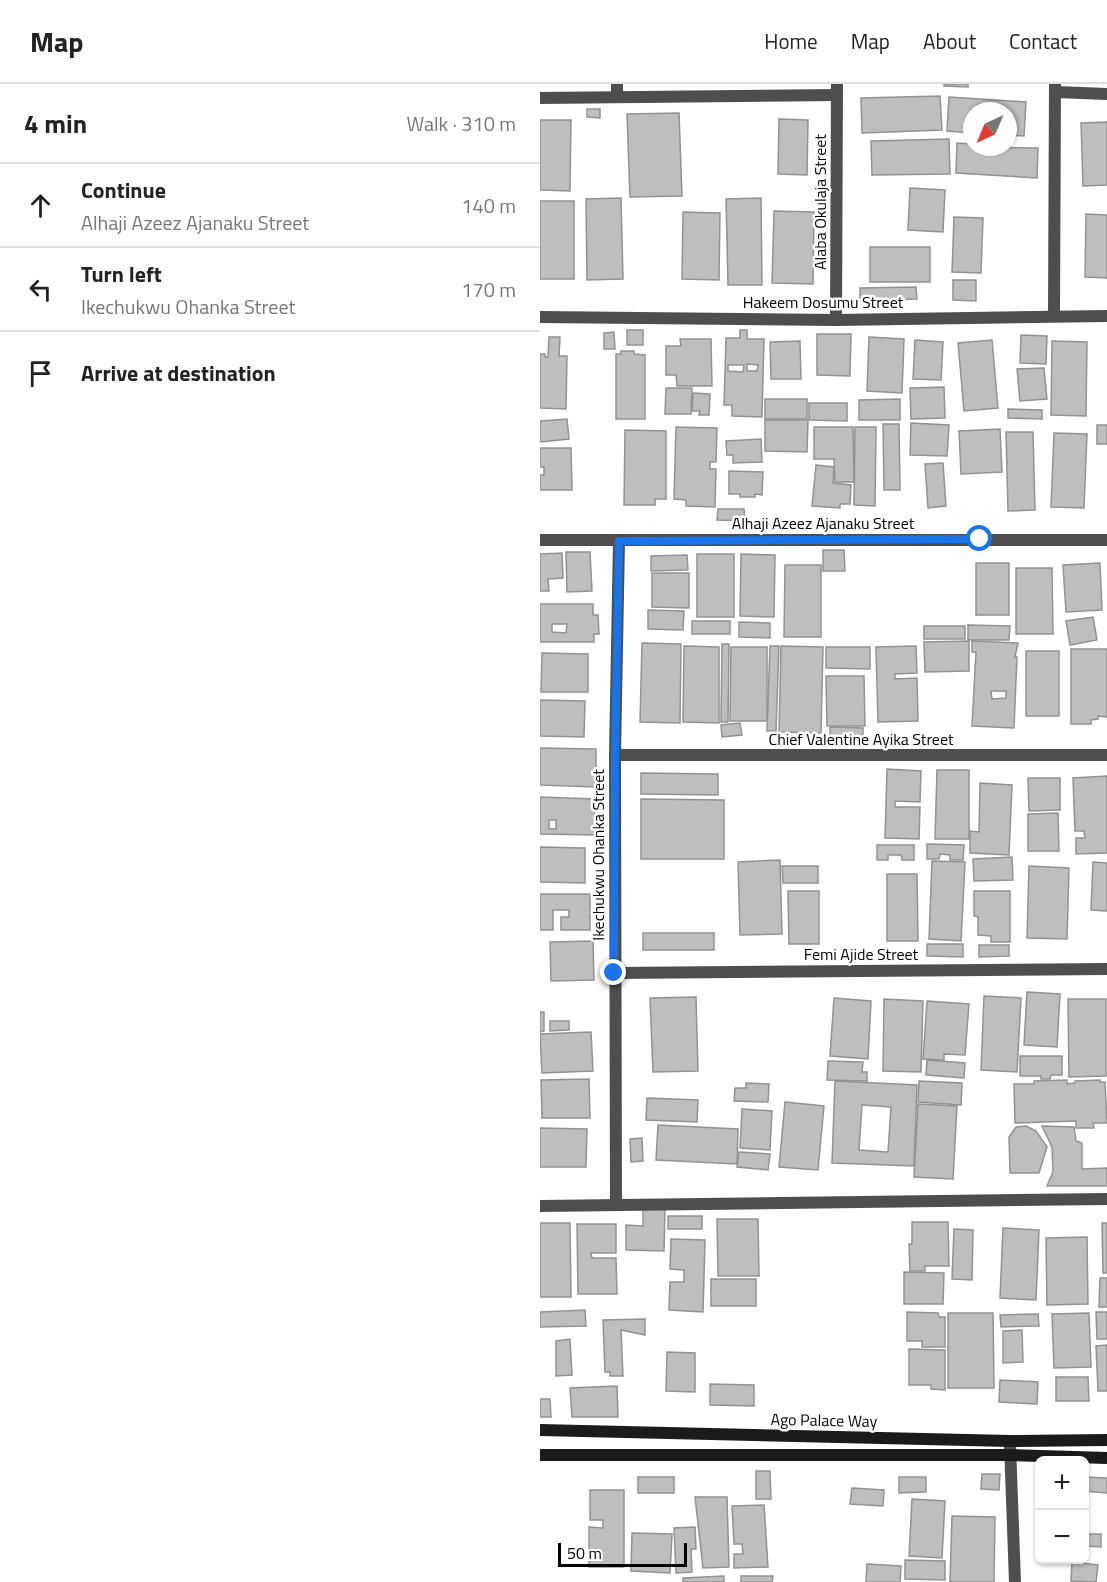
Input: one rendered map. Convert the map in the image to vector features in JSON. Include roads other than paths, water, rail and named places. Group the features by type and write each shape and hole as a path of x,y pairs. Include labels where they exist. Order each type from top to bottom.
{"main road":[{"name":"Ago Palace Way","path":"540,1430 1010,1441 1107,1440"},
{"name":"Ago Palace Way","path":"540,1455 1010,1455 1107,1458"}],"street":[{"path":"1054,315 1055,88 1107,94"},
{"path":"540,98 617,90 837,90"},
{"name":"Alaba Okulaja Street","path":"836,320 837,90"},
{"name":"Hakeem Dosumu Street","path":"540,317 836,320 1107,316"},
{"name":"Alhaji Azeez Ajanaku Street","path":"540,540 1107,540"},
{"name":"Ikechukwu Ohanka Street","path":"616,1205 614,973 619,541"},
{"name":"Chief Valentine Ayika Street","path":"615,755 1107,755"},
{"name":"Femi Ajide Street","path":"614,973 1107,969"},
{"path":"540,1206 1107,1199"},
{"path":"1010,1441 1015,1582"}]}
